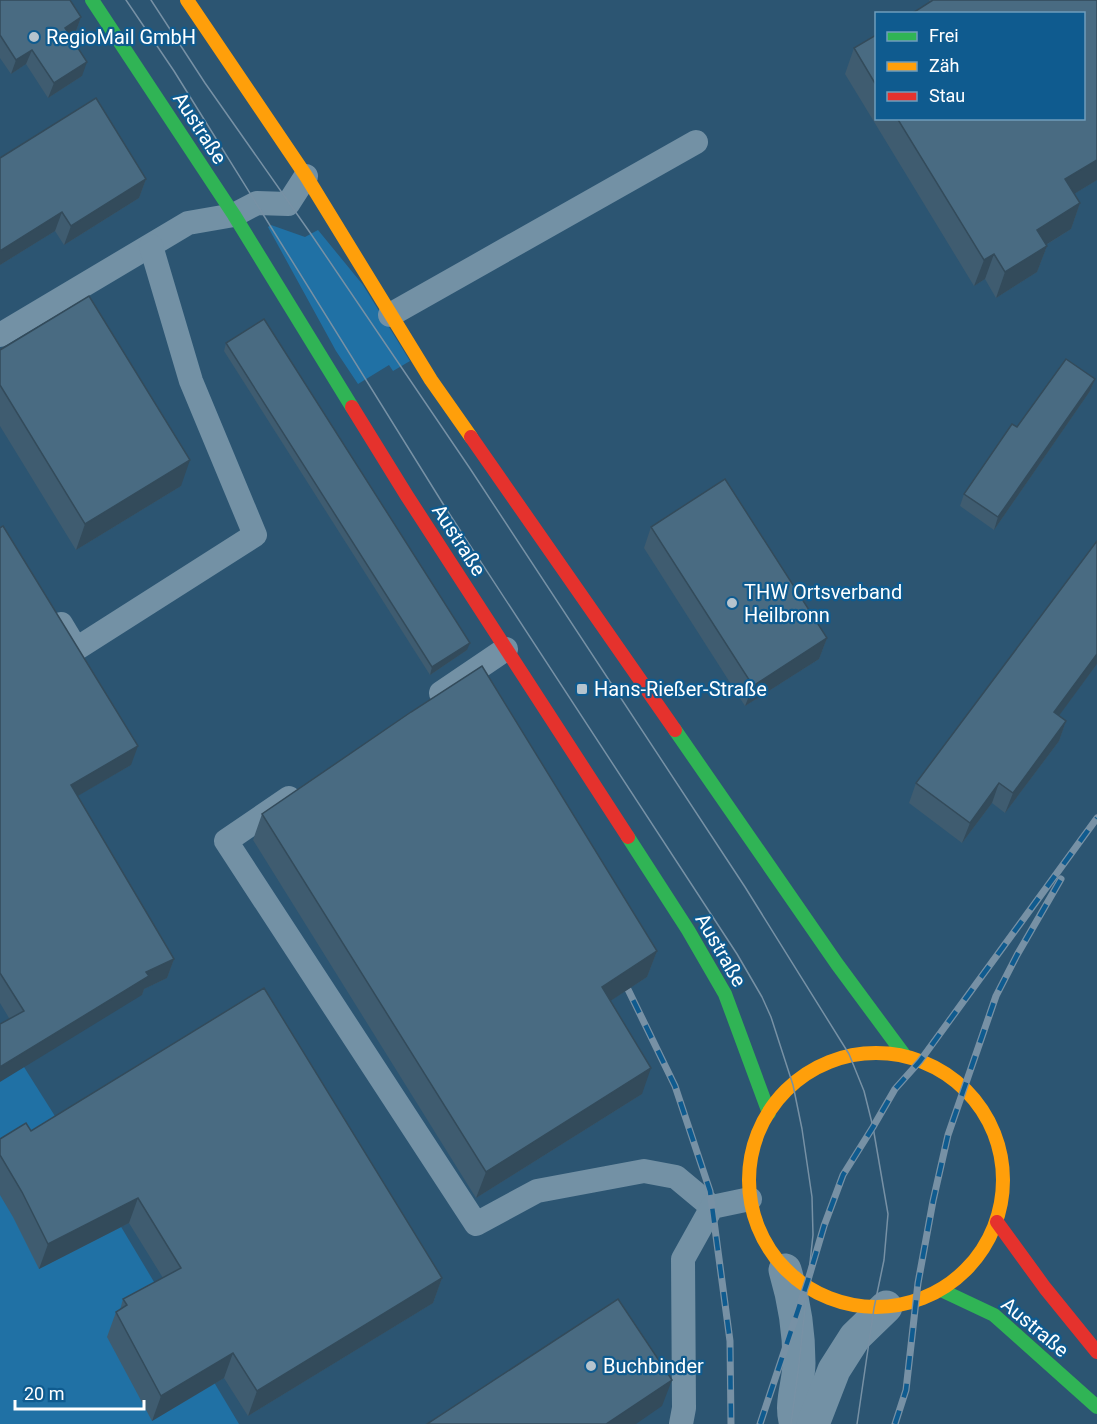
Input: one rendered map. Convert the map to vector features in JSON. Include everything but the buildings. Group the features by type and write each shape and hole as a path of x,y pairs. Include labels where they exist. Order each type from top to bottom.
{"main road":[{"name":"Austraße","path":"92,0 234,215 407,496 688,930 725,994 769,1113"},
{"path":"187,0 306,176 431,380 837,964 905,1056"},
{"path":"876,1053 905,1056 920,1061 964,1088 991,1124 999,1147 1003,1172 1002,1197 997,1222 984,1249 965,1272 941,1290 916,1301 886,1307 874,1308 840,1302 808,1288 785,1270 769,1249 758,1228 750,1199 749,1170 756,1140 769,1113 793,1084 814,1069 849,1054 876,1053"},
{"name":"Austraße","path":"997,1222 1097,1352"},
{"name":"Austraße","path":"941,1290 994,1315 1097,1407"}],"street":[{"path":"785,1270 793,1296 800,1364 793,1416 796,1424"},
{"path":"813,1424 834,1370 855,1337 886,1307"}],"lane":[{"path":"390,315 696,142"},
{"path":"0,335 188,223 234,215 257,203 288,204 306,176"},
{"path":"47,601 76,649 255,535 191,381 151,246"},
{"path":"419,708 506,649"},
{"path":"303,788 226,841 476,1224 537,1191 644,1171 676,1177 712,1207"},
{"path":"681,1424 684,1408 683,1259 712,1207 750,1199"}],"shaded area":[{"path":"271,225 305,237 318,230 363,285 410,361 393,371 389,365 358,384 336,351 268,227"},
{"path":"0,1029 53,1113 239,1424 0,1424"}],"tram line":[{"path":"126,0 174,71 445,507 737,954 762,997 771,1017 793,1085 812,1197 813,1235 791,1424"},
{"path":"151,0 205,83 311,234 469,467 745,887 849,1054 864,1091 873,1127 888,1214 884,1260 874,1308 857,1424"}],"railway":[{"path":"760,1424 824,1226 843,1175 895,1089 920,1061 1097,818"},
{"path":"895,1424 906,1390 918,1283 948,1135 996,996 1061,879"},
{"path":"621,975 675,1086 710,1191 730,1341 731,1424"}],"traffic: fast":[{"path":"92,0 234,215 352,407"},
{"path":"675,730 837,964 905,1056"},
{"path":"628,837 688,930 725,994 769,1113"},
{"path":"941,1290 994,1315 1097,1407"}],"traffic: slow":[{"path":"187,0 306,176 431,380 471,437"},
{"path":"876,1053 901,1056 925,1063 936,1068 966,1090 988,1120 993,1131 1000,1155 1003,1180 1000,1205 993,1229 988,1240 966,1270 936,1292 925,1297 901,1304 876,1307 851,1304 827,1297 816,1292 786,1270 764,1240 759,1229 752,1205 749,1180 752,1155 759,1131 764,1120 786,1090 816,1068 827,1063 851,1056 876,1053"}],"traffic: jam":[{"path":"352,407 628,837"},
{"path":"471,437 675,730"},
{"path":"997,1222 1045,1288 1097,1352"}],"place":[{"name":"RegioMail GmbH","path":"34,37"},
{"name":"THW Ortsverband Heilbronn","path":"732,603"},
{"name":"Hans-Rießer-Straße","path":"582,689"},
{"name":"Buchbinder","path":"591,1366"}]}
